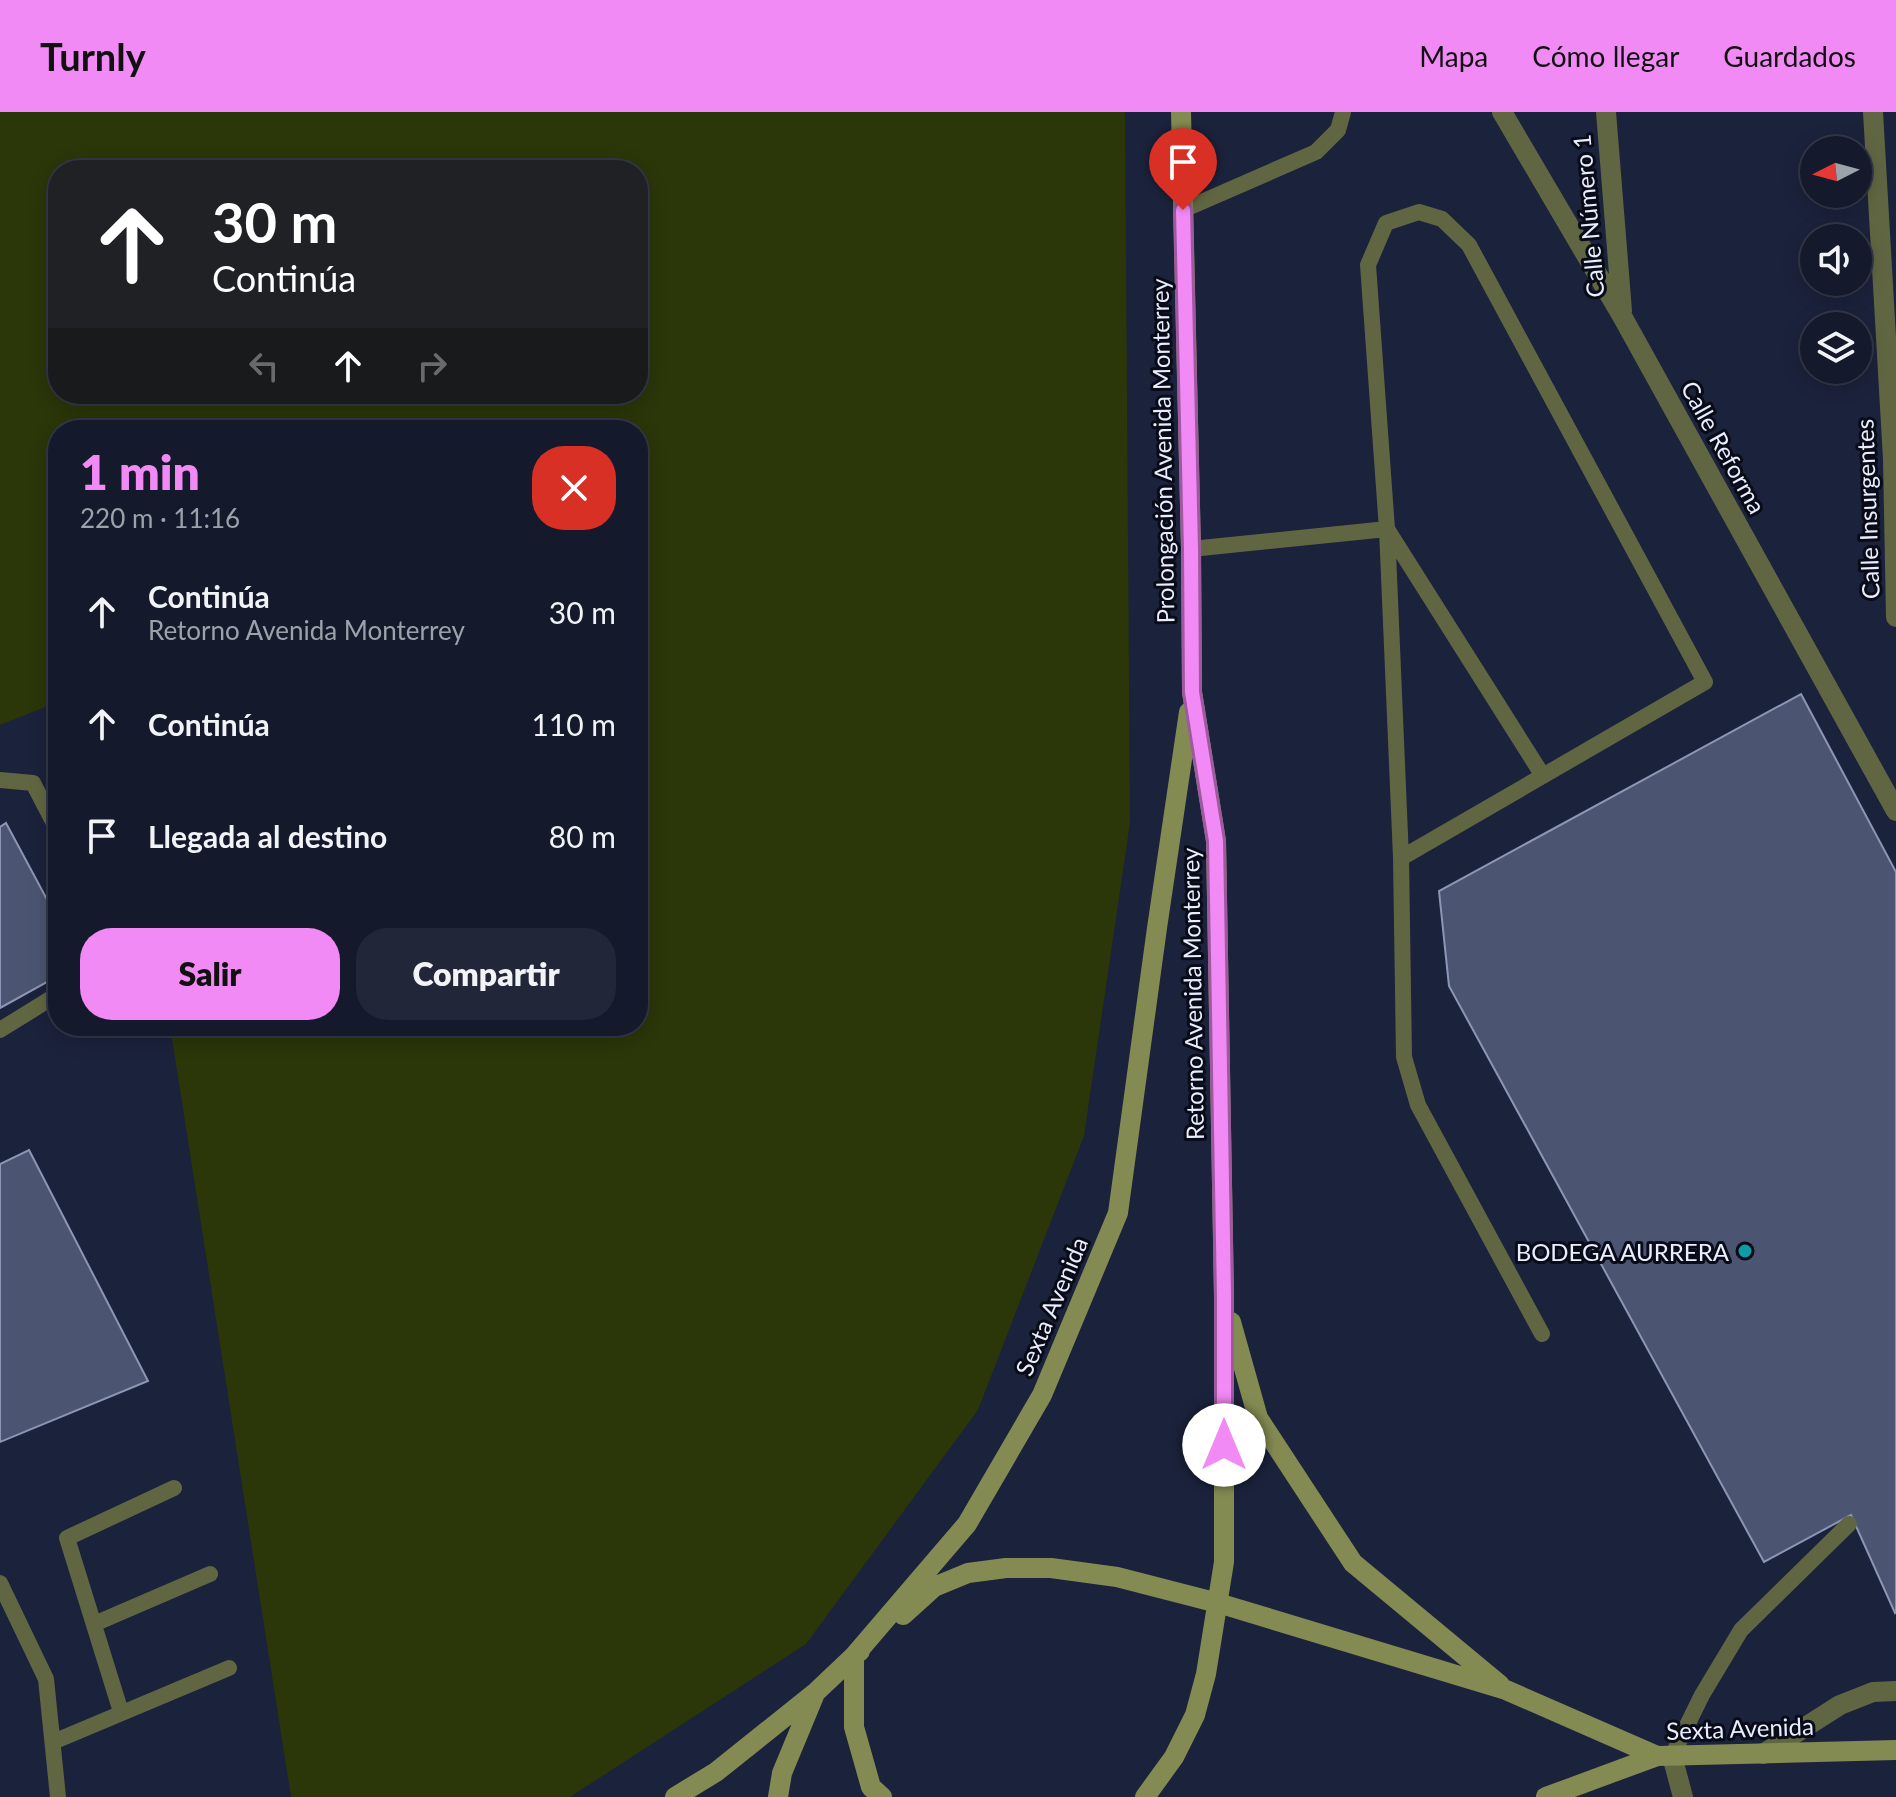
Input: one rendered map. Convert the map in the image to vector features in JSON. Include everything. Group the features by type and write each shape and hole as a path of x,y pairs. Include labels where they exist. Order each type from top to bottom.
{"main road":[{"name":"Prolongación Avenida Monterrey","path":"1181,112 1192,692"},
{"name":"Retorno Avenida Monterrey","path":"1192,692 1216,841 1224,1297"},
{"name":"Sexta Avenida","path":"675,1797 716,1772 816,1692 854,1656 967,1524 1042,1395 1118,1213 1192,692"},
{"path":"1145,1797 1174,1757 1195,1715 1206,1674 1218,1603 1224,1562 1224,1297"},
{"path":"1224,1297 1258,1418 1353,1563 1506,1690"},
{"path":"882,1797 871,1787 854,1727 854,1656 934,1587 968,1573 1006,1568 1090,1572 1218,1603 1506,1690 1664,1756"},
{"path":"778,1797 782,1773 816,1692"},
{"name":"Sexta Avenida","path":"1546,1797 1664,1756 1896,1750"}],"street":[{"name":"Calle Reforma","path":"1502,112 1622,316 1896,811"},
{"name":"Calle Número 1","path":"1606,112 1622,316"},
{"name":"Calle Insurgentes","path":"1873,112 1895,459 1896,617"},
{"path":"1763,1754 1840,1705 1873,1692 1896,1691"},
{"path":"1664,1756 1683,1797"}],"lane":[{"path":"1183,210 1316,152 1338,130 1343,112"},
{"path":"1401,858 1705,682 1469,245 1442,219 1419,212 1386,223 1368,265 1387,529 1401,858 1404,1057 1418,1105 1542,1334"},
{"path":"1191,549 1387,529"},
{"path":"1387,529 1543,776"},
{"path":"0,780 33,783 48,812"},
{"path":"0,1030 48,1000"},
{"path":"121,1712 67,1538 174,1488"},
{"path":"1664,1756 1741,1630 1849,1524"},
{"path":"94,1624 210,1574"},
{"path":"0,1583 46,1679 58,1797"},
{"path":"53,1742 229,1668"}],"green space":[{"path":"0,112 1125,112 1130,823 1084,1136 978,1410 806,1644 570,1797 291,1797 172,1036 648,1036 648,420 48,420 48,706 0,725"}],"building":[{"name":"BODEGA AURRERA","path":"1801,694 1896,872 1895,1613 1851,1515 1764,1562 1449,986 1439,891"},
{"path":"6,823 48,901 48,982 0,1008 0,827"},
{"path":"29,1150 148,1381 0,1442 0,1164"}],"place":[{"name":"BODEGA AURRERA","path":"1745,1251"}],"route":[{"path":"1183,210 1192,692 1216,841 1224,1445"}]}
